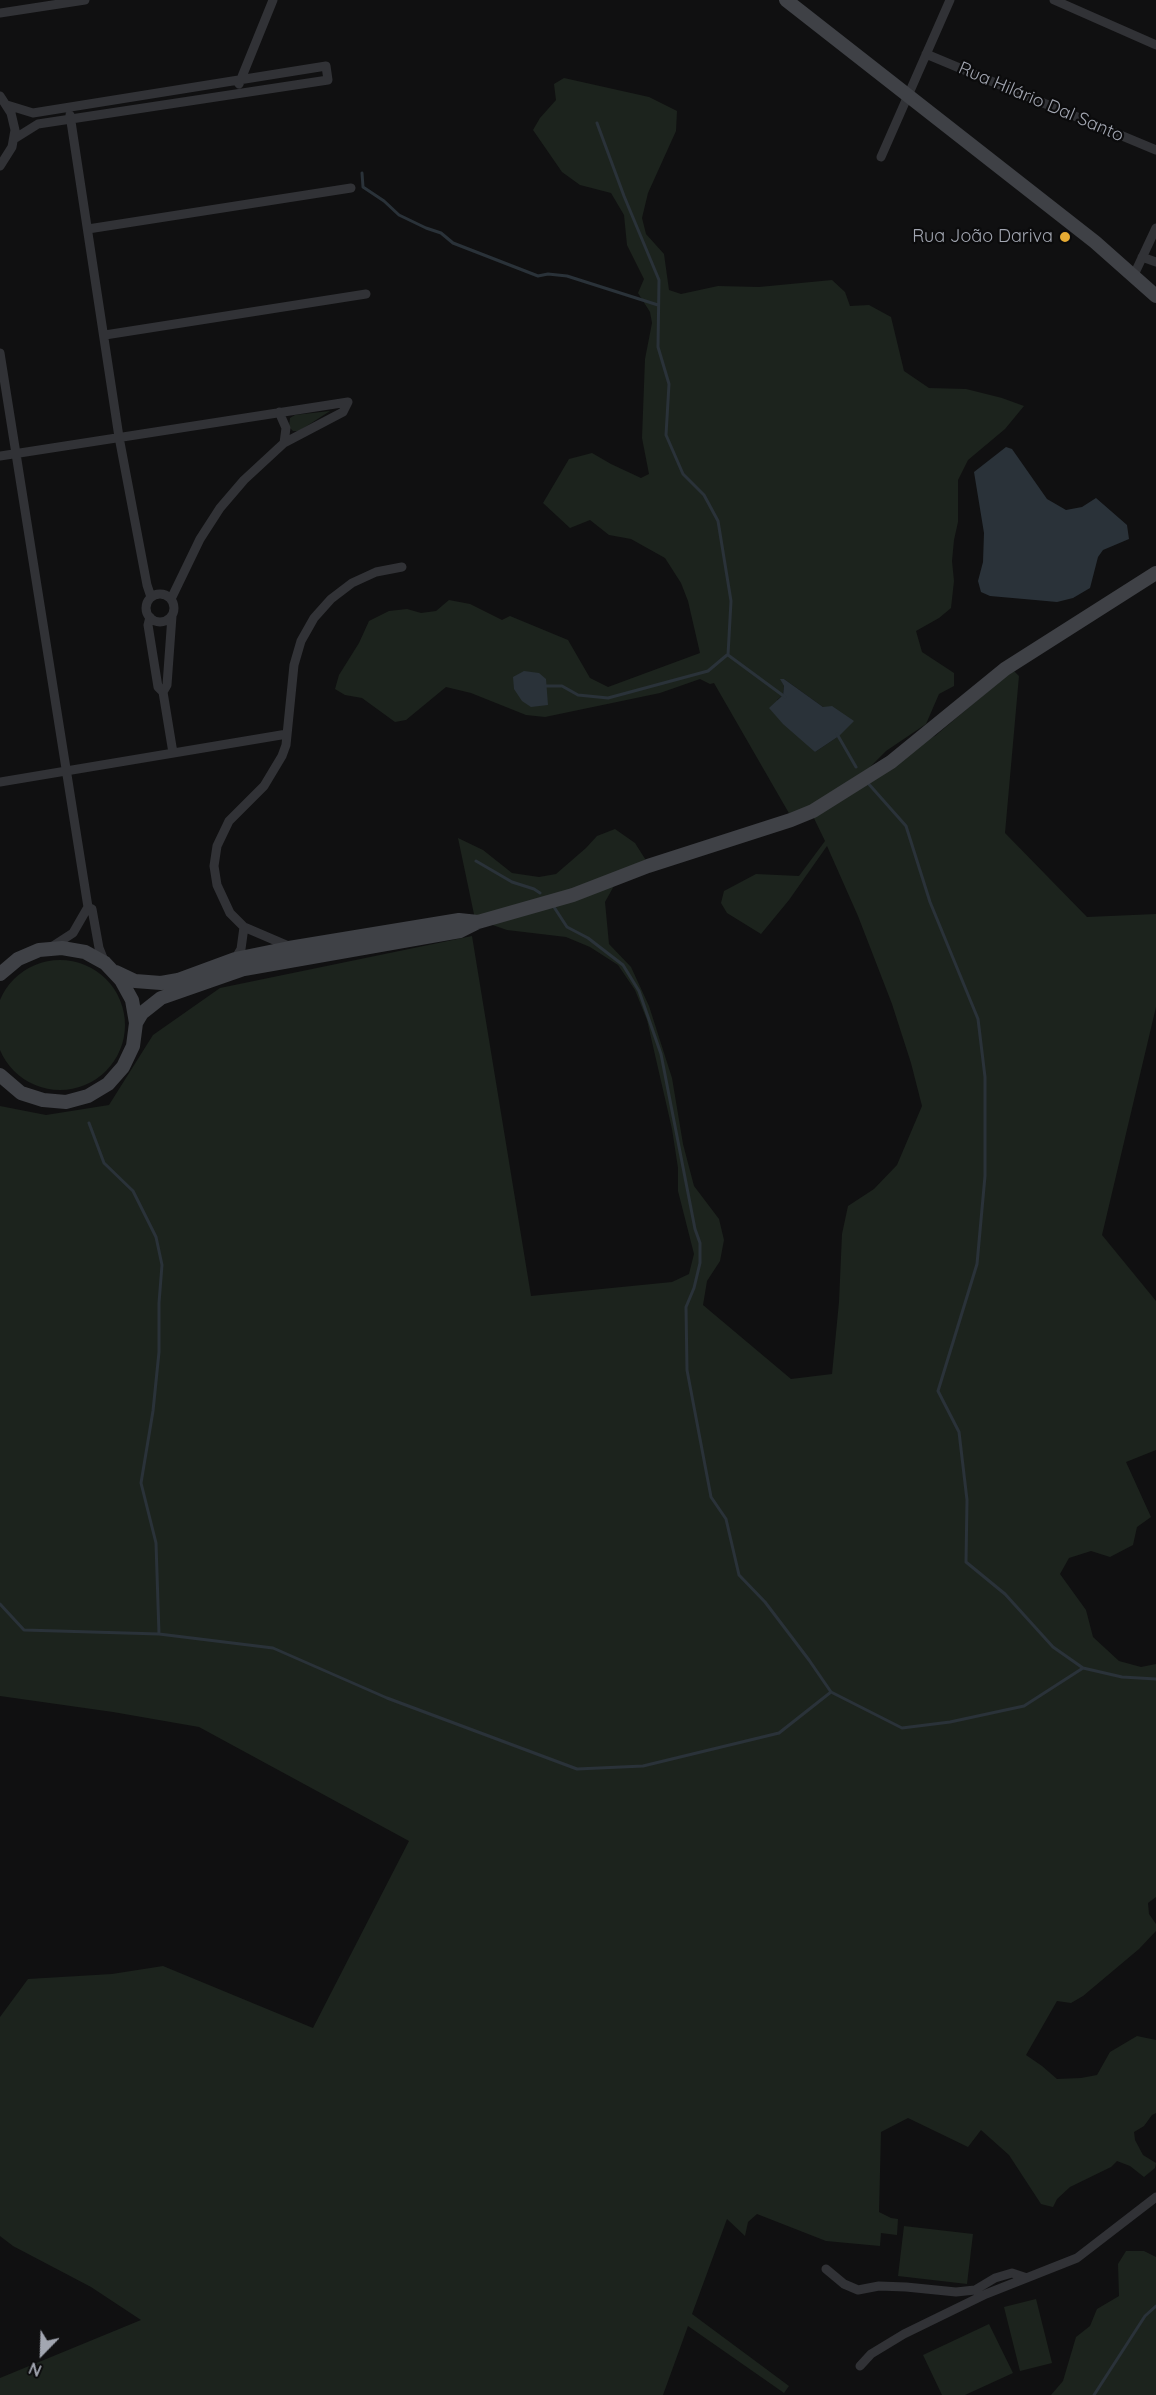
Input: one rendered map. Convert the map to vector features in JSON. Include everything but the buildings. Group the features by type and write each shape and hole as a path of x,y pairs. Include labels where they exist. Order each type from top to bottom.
{"street":[{"path":"0,13 85,0"},
{"path":"239,95 239,80 273,0"},
{"path":"786,0 1095,242 1156,296"},
{"path":"881,157 950,0"},
{"path":"1054,0 1156,45"},
{"name":"Rua Hilário Dal Santo","path":"926,54 1156,150"},
{"path":"8,105 33,113 326,66 328,80 38,124 14,138"},
{"path":"0,96 8,105 14,121 14,138 9,155 0,166"},
{"path":"69,108 119,437 147,585 152,597 146,609 150,617 161,622 172,615"},
{"path":"87,229 351,188"},
{"path":"1133,277 1156,228"},
{"path":"1142,257 1156,262"},
{"path":"105,335 366,294"},
{"path":"0,353 88,907 73,933 51,948"},
{"path":"0,456 348,402 343,412 285,443 250,473 220,508 200,539 171,599"},
{"path":"279,412 286,428 285,443"},
{"path":"290,948 243,927 230,913 220,895 215,875 217,846 229,820 256,796 282,756 287,734 294,665 301,641 314,618 331,599 352,583 376,572 402,567"},
{"path":"0,1092 9,1091 43,1100 66,1102 78,1100 99,1091 117,1076 129,1057 136,1023 142,1013 161,998 244,969 460,931 478,922 573,895 648,866 791,820 813,810 891,762 1005,669 1156,573"},
{"path":"152,597 164,594 171,599 174,607 166,685 163,692 173,753"},
{"path":"150,617 148,625 158,687 163,692"},
{"path":"0,782 287,734"},
{"path":"88,907 92,909 99,948 132,1000 136,1023"},
{"path":"0,974 8,965 28,954 51,948 74,949 95,957 135,981 161,984 236,958 459,920 478,922"},
{"path":"236,958 241,949 243,927"},
{"path":"0,1075 21,1093"},
{"path":"860,2366 871,2355 904,2334 986,2294 1077,2258 1156,2197"},
{"path":"826,2269 844,2284 858,2289 897,2286 956,2292 975,2290 995,2278 1012,2273 1027,2278"}],"shaded area":[{"path":"564,78 649,97 677,111 676,131 648,193 642,218 646,234 664,254 669,290 681,294 718,286 759,287 832,280 845,292 850,306 869,305 891,317 904,371 929,388 966,389 1024,406 1005,429 968,460 958,480 958,522 952,561 954,581 951,608 916,631 922,652 954,673 954,686 939,694 926,724 886,751 870,767 889,755 935,736 1013,670 1019,676 1005,833 1087,917 1156,914 1156,1007 1102,1235 1156,1301 1156,1450 1126,1462 1151,1517 1137,1527 1133,1545 1110,1557 1091,1551 1069,1558 1060,1574 1086,1610 1093,1637 1119,1661 1141,1667 1156,1664 1156,1897 1148,1903 1149,1914 1156,1924 1156,1931 1139,1949 1083,1996 1071,2003 1057,2001 1026,2055 1057,2079 1081,2078 1097,2075 1110,2052 1137,2036 1156,2040 1156,2113 1144,2126 1134,2132 1135,2140 1143,2155 1156,2163 1155,2168 1144,2177 1130,2166 1117,2161 1111,2167 1070,2187 1057,2199 1053,2207 1041,2204 1009,2155 981,2130 968,2147 908,2118 881,2132 879,2212 898,2219 897,2235 881,2233 880,2246 826,2241 757,2214 748,2222 745,2236 727,2219 692,2314 789,2386 784,2393 688,2326 663,2395 0,2395 0,2378 141,2320 91,2287 13,2246 0,2236 0,2017 28,1979 112,1974 163,1966 313,2028 409,1841 199,1727 0,1696 0,1106 46,1115 109,1105 153,1035 220,988 472,936 531,1296 672,1282 689,1274 694,1254 678,1191 678,1168 672,1129 647,1020 635,990 618,965 590,947 566,937 507,930 475,919 458,838 483,850 512,873 539,877 556,874 597,836 615,829 635,843 647,862 615,884 605,902 609,944 631,967 649,1006 672,1078 683,1144 694,1186 719,1219 724,1240 720,1261 707,1281 703,1305 791,1379 832,1374 839,1302 842,1234 848,1206 874,1189 897,1165 922,1106 892,1004 858,916 827,846 789,900 761,934 727,913 721,903 724,891 756,874 799,876 825,841 809,808 790,815 714,683 710,684 700,679 660,693 545,717 526,715 471,693 446,687 406,720 395,722 362,698 345,695 335,689 339,675 359,643 369,621 389,611 407,609 421,613 436,611 449,600 470,604 502,620 510,616 568,640 590,678 608,687 700,653 688,601 681,583 665,558 631,539 609,535 590,520 570,528 543,503 569,459 592,453 641,478 649,474 642,438 645,359 652,323 650,312 638,293 644,279 627,245 624,215 611,193 580,185 562,172 533,130 556,100 554,84","holes":["781,679 823,707 839,736 815,752 777,700 783,695 784,686"]},
{"path":"330,411 299,431 293,431 289,427 290,418 295,415"},
{"path":"1006,447 1012,449 1047,499 1066,510 1082,507 1096,498 1127,525 1129,539 1103,550 1098,557 1090,588 1073,598 1057,602 990,596 981,592 978,581 983,562 984,533 974,472"},
{"path":"524,671 539,673 546,679 548,705 531,707 522,701 514,689 513,677"},
{"path":"780,679 784,679 823,707 832,706 854,721 839,736 815,752 783,724 769,708 783,695 784,686"},
{"path":"60,960 85,965 106,979 120,1000 125,1025 120,1050 106,1071 85,1085 60,1090 35,1085 14,1071 0,1050 -5,1025 0,1000 14,979 35,965"},
{"path":"904,2226 973,2234 967,2284 898,2276"},
{"path":"1126,2251 1144,2251 1156,2257 1156,2395 1051,2395 1063,2381 1076,2337 1090,2326 1097,2309 1119,2296 1118,2264"},
{"path":"1036,2299 1052,2363 1020,2371 1004,2307"},
{"path":"989,2324 1013,2373 965,2395 942,2395 923,2355"}],"waterway":[{"path":"597,123 659,280 658,347 669,384 666,435 683,474 704,495 718,521 731,601 728,655 785,697"},
{"path":"362,173 363,187 384,201 399,215 441,233 453,243 538,276 548,274 567,276 658,305"},
{"path":"546,686 562,686 578,695 608,698 708,671 727,655"},
{"path":"837,734 856,767"},
{"path":"867,782 906,826 930,902 978,1019 985,1077 985,1176 977,1264 938,1391 959,1432 967,1500 966,1562 1005,1594 1053,1647 1083,1668"},
{"path":"476,861 512,882 540,893"},
{"path":"552,904 567,927 588,938 623,965 639,991 661,1054 695,1229 700,1243 700,1263 694,1288 686,1307 687,1370 711,1497 726,1519 739,1575 765,1602 831,1692"},
{"path":"89,1123 104,1163 133,1191 156,1237 162,1265 159,1352 153,1411 141,1483 156,1543 159,1634"},
{"path":"0,1604 24,1630 159,1634 273,1648 387,1698 577,1769 643,1766 779,1733 831,1692 902,1728 950,1722 1024,1706 1083,1668 1122,1677 1156,1679"},
{"path":"1094,2395 1145,2316 1156,2306"}],"place":[{"name":"Rua João Dariva","path":"1065,237"}]}
